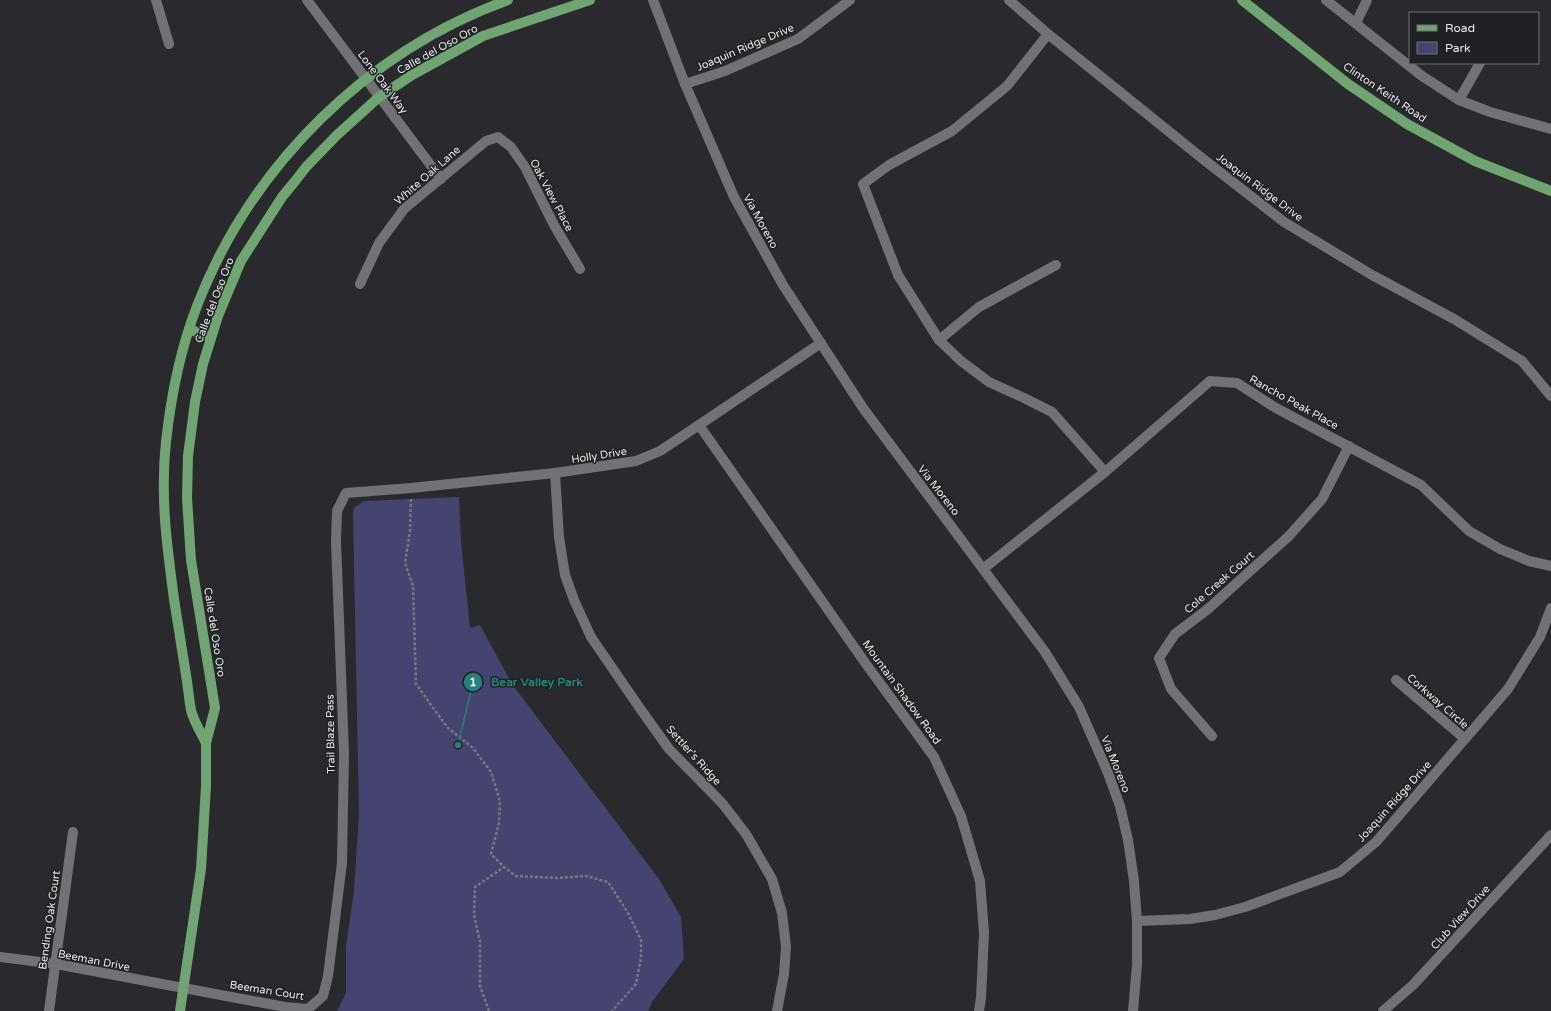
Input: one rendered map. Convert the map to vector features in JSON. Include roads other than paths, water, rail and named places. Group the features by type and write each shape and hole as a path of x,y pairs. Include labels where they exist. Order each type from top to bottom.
{"main road":[{"name":"Calle del Oso Oro","path":"206,743 192,713 166,540 164,484 166,444 178,366 189,329 211,274 249,207 274,170 302,138 334,106 394,58 413,45 482,10 508,0"},
{"name":"Calle del Oso Oro","path":"180,1011 202,869 206,743 216,708 192,560 187,498 188,456 195,402 218,316 242,261 282,197 306,167 337,135 379,97 412,75 483,36 590,0"},
{"name":"Clinton Keith Road","path":"1242,0 1348,84 1407,124 1475,161 1551,191"},
{"path":"189,329 211,338"}],"street":[{"path":"156,0 169,44"},
{"name":"Lone Oak Way","path":"307,0 441,179"},
{"name":"Via Moreno","path":"654,0 685,84 734,197 783,285 840,374 881,434 1045,652 1078,707 1094,739 1120,806 1128,840 1134,880 1138,921 1137,965 1133,1011"},
{"name":"Joaquin Ridge Drive","path":"685,84 725,71 798,39 850,0"},
{"name":"Joaquin Ridge Drive","path":"1009,0 1048,34 1202,159 1284,222 1372,275 1454,319 1522,361 1551,395"},
{"path":"1326,0 1422,76 1459,100 1490,112 1551,129"},
{"path":"1356,23 1367,0"},
{"path":"1048,34 1007,86 952,131 889,165 863,184 898,274 939,340 961,361 989,382 1052,412 1105,472"},
{"path":"1459,100 1479,64"},
{"name":"White Oak Lane","path":"360,284 379,243 404,209 486,141 498,137"},
{"name":"Oak View Place","path":"498,137 512,147 525,167 554,225 580,269"},
{"path":"939,340 979,307 1056,265"},
{"name":"Holly Drive","path":"346,493 411,488 555,473 606,467 636,461 660,451 700,426 821,343"},
{"name":"Rancho Peak Place","path":"983,568 1105,472 1210,381 1237,383 1276,408 1421,485 1469,531 1500,549 1529,561 1551,566"},
{"name":"Mountain Shadow Road","path":"700,426 866,664 934,757 961,816 980,881 984,933 979,1011"},
{"name":"Cole Creek Court","path":"1212,736 1170,689 1159,658 1175,634 1208,609 1289,536 1322,499 1349,446"},
{"name":"Settler's Ridge","path":"555,473 559,537 565,574 574,600 591,637 669,749 722,803 746,834 772,879 782,913 786,947 784,974 778,1011"},
{"name":"Trail Blaze Pass","path":"328,976 342,863 344,753 336,541 337,511 346,493"},
{"name":"Joaquin Ridge Drive","path":"1138,921 1190,919 1215,915 1245,907 1340,872 1376,842 1508,689 1540,637 1551,608"},
{"name":"Corkway Circle","path":"1396,680 1465,739"},
{"name":"Bending Oak Court","path":"49,1011 73,832"},
{"name":"Club View Drive","path":"1383,1011 1413,985 1551,835"},
{"name":"Beeman Drive","path":"0,957 56,964 183,988"},
{"name":"Beeman Court","path":"183,988 285,1007 308,1009 323,996 328,976"}],"place":[{"name":"Bear Valley Park","path":"458,745"}]}
